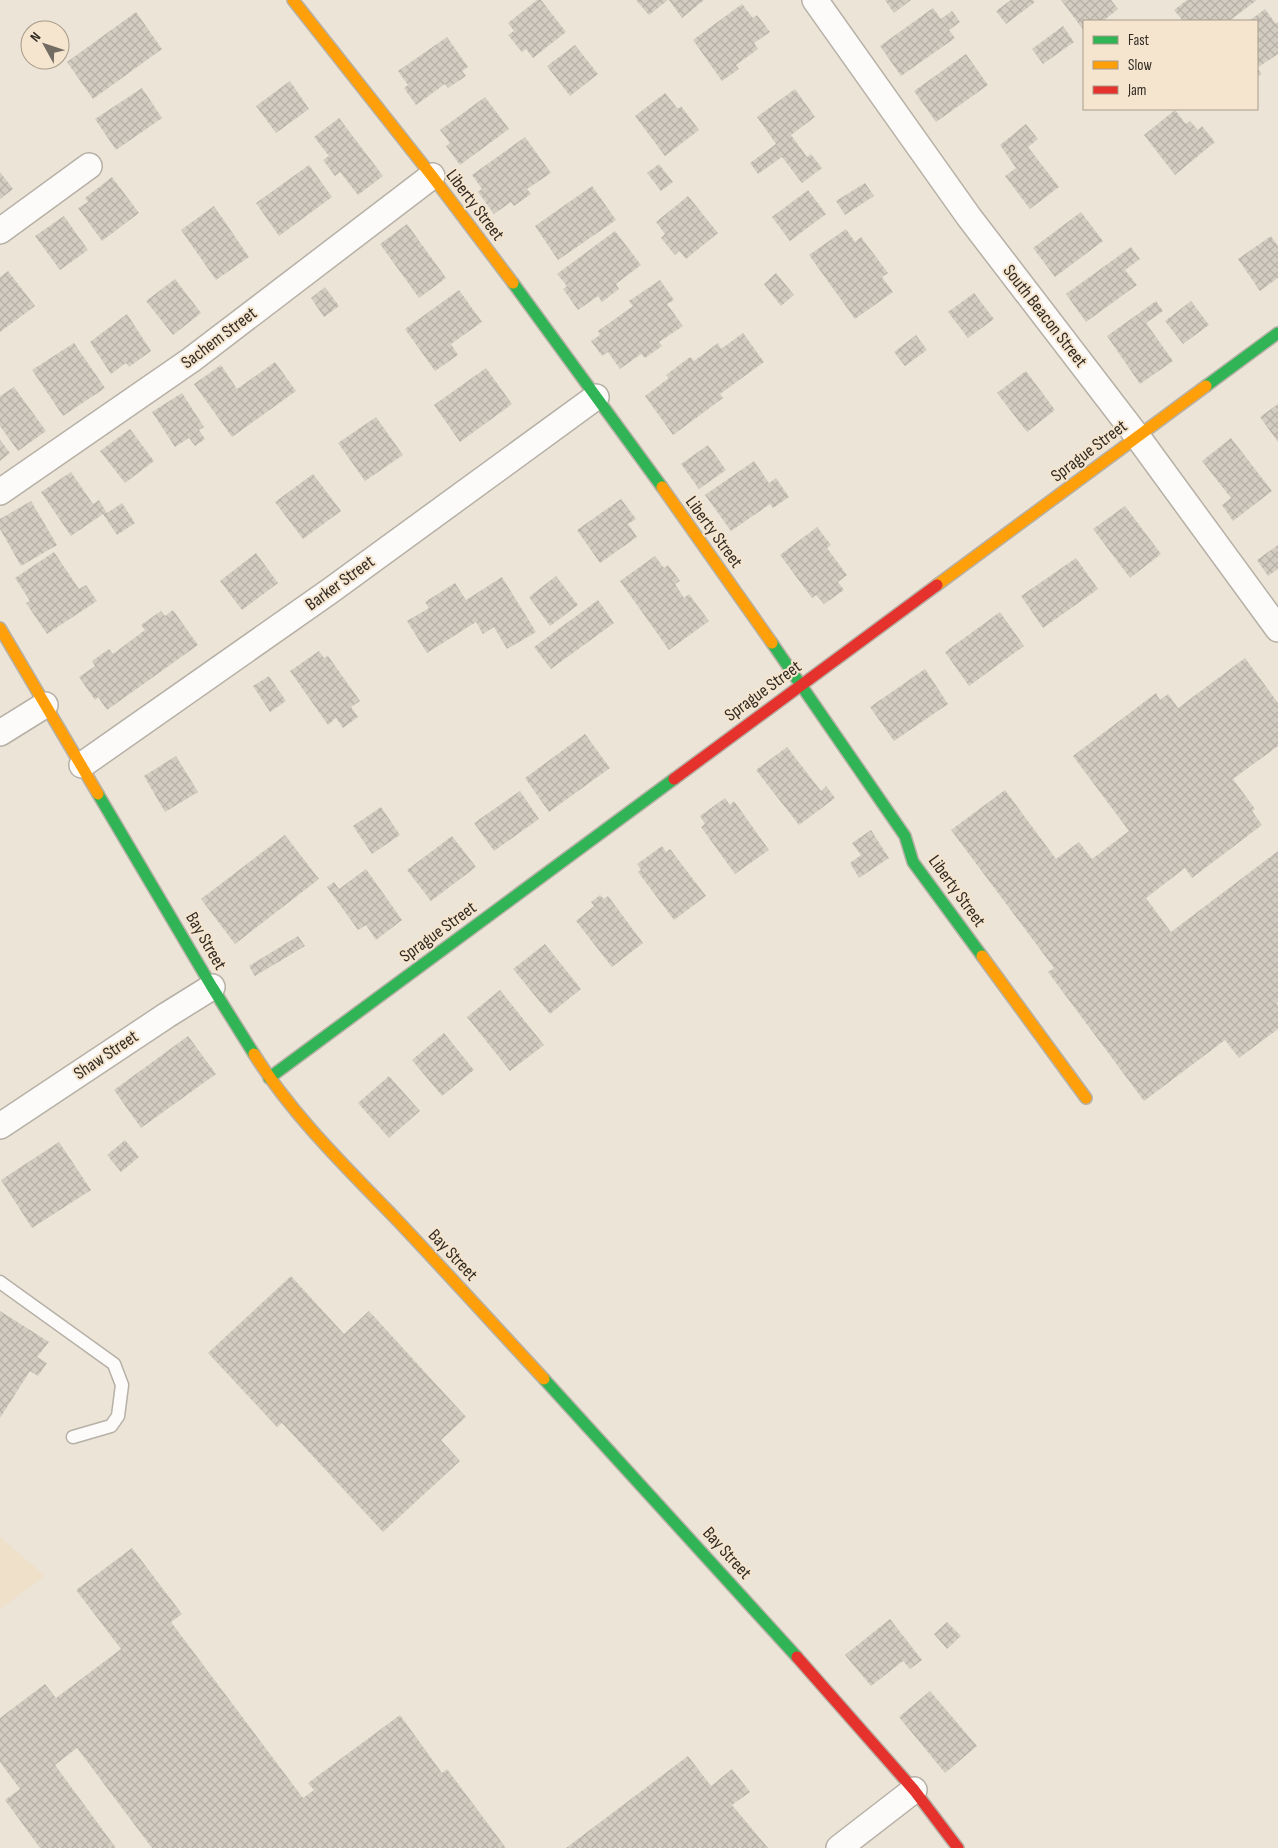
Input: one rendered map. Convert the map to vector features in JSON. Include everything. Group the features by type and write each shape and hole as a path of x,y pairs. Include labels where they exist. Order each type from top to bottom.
{"street":[{"name":"Liberty Street","path":"293,0 432,176 596,397 802,684 905,836 913,862 1086,1098"},
{"name":"South Beacon Street","path":"815,0 969,217 1137,436 1278,629"},
{"path":"0,231 89,166"},
{"name":"Sachem Street","path":"0,492 191,360 432,176"},
{"name":"Sprague Street","path":"269,1078 1278,332"},
{"name":"Barker Street","path":"82,765 330,591 596,397"},
{"name":"Bay Street","path":"0,628 212,987 269,1078 308,1127 423,1248 726,1577 914,1790 958,1848"},
{"path":"0,733 45,705"},
{"name":"Shaw Street","path":"0,1126 166,1014 212,987"},
{"path":"839,1848 914,1790"}],"lane":[{"path":"0,1282 114,1364 122,1385 118,1416 111,1426 72,1437"}],"shaded area":[{"path":"0,1537 45,1576 0,1609"}],"building":[{"path":"537,0 541,0 566,32 533,58 526,49 522,52 508,35 514,31 508,23"},
{"path":"636,0 668,0 649,15"},
{"path":"669,0 704,0 682,18"},
{"path":"885,0 911,0 894,13"},
{"path":"1011,0 1033,0 1035,2 1006,24 996,11"},
{"path":"1061,0 1111,0 1118,9 1104,20 1083,20 1083,30"},
{"path":"1187,0 1257,0 1230,20 1182,20 1174,10"},
{"path":"742,4 753,18 757,15 770,32 754,43 758,49 736,65 739,69 722,81 693,40"},
{"path":"933,8 941,19 952,11 960,22 949,30 955,38 901,76 880,46"},
{"path":"1265,9 1276,24 1278,22 1278,54 1258,67 1258,20 1250,20"},
{"path":"136,12 162,49 93,99 70,66 70,60"},
{"path":"1063,26 1074,42 1043,64 1032,49"},
{"path":"447,37 468,67 462,71 466,76 448,88 445,84 416,105 404,88 408,85 398,71"},
{"path":"575,45 598,74 570,96 547,66"},
{"path":"966,54 988,85 936,122 914,91"},
{"path":"290,81 309,109 276,133 256,106"},
{"path":"142,88 162,118 116,150 95,119"},
{"path":"795,89 815,117 791,135 807,157 811,154 822,168 802,183 782,157 758,174 750,163 776,144 757,117"},
{"path":"665,93 678,109 681,106 699,130 665,156 635,116"},
{"path":"485,97 509,129 460,165 446,146 450,143 440,130"},
{"path":"1175,110 1186,124 1190,121 1198,130 1202,126 1215,142 1175,175 1144,135"},
{"path":"339,118 383,176 358,195 340,172 335,176 323,160 329,156 314,137"},
{"path":"1026,124 1038,139 1028,147 1059,187 1030,209 1005,176 1016,168 1000,145"},
{"path":"525,137 551,173 527,189 531,194 514,206 511,202 494,214 478,192 482,189 472,175"},
{"path":"659,164 673,182 661,191 647,173"},
{"path":"309,165 332,197 279,236 256,203"},
{"path":"0,172 13,189 0,199"},
{"path":"112,177 139,213 102,241 78,208 88,202 85,198"},
{"path":"865,183 874,196 845,215 836,201"},
{"path":"592,186 616,220 558,260 535,226"},
{"path":"808,190 826,214 790,241 772,217"},
{"path":"688,196 718,233 686,259 679,251 675,255 661,238 665,234 656,222"},
{"path":"214,206 249,257 216,280 181,230"},
{"path":"1081,212 1103,241 1055,277 1033,248"},
{"path":"64,216 88,250 60,270 35,236"},
{"path":"407,224 446,278 419,298 380,244"},
{"path":"846,229 855,242 861,237 888,273 882,277 893,292 855,319 809,255"},
{"path":"615,231 641,265 616,284 619,289 602,302 598,296 578,310 563,289 567,286 557,274"},
{"path":"1271,236 1278,246 1278,278 1260,291 1238,259"},
{"path":"1131,247 1140,259 1125,270 1137,285 1086,322 1066,294"},
{"path":"8,271 35,306 0,332 0,277"},
{"path":"776,273 794,295 781,306 764,284"},
{"path":"175,279 201,313 173,335 146,301"},
{"path":"660,280 674,300 667,304 683,326 659,342 662,346 645,358 641,354 620,369 608,352 602,356 591,341 600,335 598,331 633,306 629,301"},
{"path":"325,287 339,306 324,317 311,298"},
{"path":"459,290 482,322 451,344 458,355 435,371 405,329"},
{"path":"974,293 994,319 968,338 948,312"},
{"path":"1156,301 1163,311 1146,323 1173,361 1140,384 1107,336"},
{"path":"1191,301 1209,325 1183,344 1165,321"},
{"path":"127,314 151,351 129,367 126,363 111,374 90,342"},
{"path":"743,333 764,362 720,394 723,398 673,435 645,396 669,378 666,375 690,357 694,361 718,343 721,349"},
{"path":"916,335 927,350 905,366 894,352"},
{"path":"74,343 105,388 63,416 32,370"},
{"path":"275,362 296,391 232,437 194,384 221,365 237,389"},
{"path":"486,368 512,404 460,442 434,405"},
{"path":"1026,371 1055,410 1027,432 997,393"},
{"path":"14,387 46,431 18,451 0,426 0,396"},
{"path":"182,393 204,427 199,430 205,439 195,446 189,438 175,447 152,412"},
{"path":"1278,404 1278,442 1260,417"},
{"path":"376,417 403,455 365,481 338,443"},
{"path":"130,429 154,461 125,483 100,451"},
{"path":"1231,438 1272,491 1233,521 1222,505 1231,498 1202,461"},
{"path":"0,440 10,453 0,461"},
{"path":"708,445 726,470 699,489 681,464"},
{"path":"754,461 769,483 776,478 789,497 773,508 770,504 731,531 705,495"},
{"path":"71,472 93,504 99,500 107,513 122,503 135,523 117,535 103,514 71,536 41,492"},
{"path":"313,474 341,511 303,539 275,502"},
{"path":"621,499 636,519 628,524 637,537 600,563 577,530"},
{"path":"31,501 57,545 21,566 0,529 0,519"},
{"path":"1125,506 1161,554 1130,578 1093,529"},
{"path":"817,527 831,545 827,548 847,575 838,582 844,590 824,604 816,595 812,598 780,555"},
{"path":"1278,545 1278,569 1268,576 1257,560"},
{"path":"54,552 79,589 86,585 97,601 47,634 26,603 30,601 15,578"},
{"path":"256,553 278,583 242,610 220,581"},
{"path":"655,556 664,568 668,565 680,581 675,584 684,598 689,594 709,621 669,650 620,581"},
{"path":"1076,558 1098,589 1043,628 1021,596"},
{"path":"556,576 578,605 550,626 529,597"},
{"path":"502,577 536,632 507,649 494,627 483,634 476,622 427,653 407,621 429,608 425,602 455,583 466,600"},
{"path":"598,600 614,623 551,669 534,647"},
{"path":"173,610 198,645 107,710 98,697 95,700 79,677 95,666 92,661 109,649 113,654 145,630 141,625 161,611 165,616"},
{"path":"1000,612 1024,646 969,686 945,652"},
{"path":"319,651 324,658 328,656 360,701 351,707 358,717 343,728 336,718 328,725 290,671"},
{"path":"1245,658 1278,703 1278,746 1233,779 1255,809 1252,811 1262,825 1192,878 1185,868 1146,898 1171,932 1278,851 1278,1002 1276,1003 1278,1005 1278,1029 1239,1058 1225,1040 1144,1101 1048,972 1054,968 951,830 1005,790 1056,859 1079,842 1092,859 1129,831 1073,756 1156,693 1160,700 1168,694 1178,708"},
{"path":"925,669 948,704 894,741 870,707"},
{"path":"269,676 286,701 270,712 253,686"},
{"path":"585,734 610,768 549,812 525,778"},
{"path":"787,747 821,791 826,786 835,798 799,825 756,770"},
{"path":"176,756 198,792 165,812 144,776"},
{"path":"520,791 539,819 494,851 474,823"},
{"path":"725,798 730,805 734,801 769,850 735,874 701,827 705,824 700,816"},
{"path":"381,807 400,835 372,854 353,826"},
{"path":"871,830 889,858 859,878 850,863 861,855 852,843"},
{"path":"285,835 319,879 235,944 201,899"},
{"path":"452,836 476,867 431,901 407,870"},
{"path":"662,846 666,852 670,849 706,896 674,920 638,872 641,870 637,864"},
{"path":"366,869 402,920 376,940 366,925 358,930 327,887 334,882 339,889"},
{"path":"600,895 604,899 608,896 643,943 612,967 576,921 594,906 591,902"},
{"path":"298,936 305,946 255,976 249,966"},
{"path":"545,944 581,989 550,1014 513,969"},
{"path":"500,990 544,1045 510,1071 467,1017"},
{"path":"444,1033 474,1070 442,1096 412,1060"},
{"path":"188,1036 216,1074 141,1128 114,1090"},
{"path":"389,1076 420,1111 389,1138 358,1103"},
{"path":"125,1140 139,1157 121,1172 107,1155"},
{"path":"59,1142 91,1190 32,1228 1,1180"},
{"path":"291,1276 344,1334 369,1311 466,1417 441,1440 460,1461 383,1532 282,1423 277,1427 208,1353"},
{"path":"0,1311 49,1342 37,1357 47,1363 38,1376 30,1371 0,1418"},
{"path":"132,1548 182,1614 171,1622 303,1798 314,1790 308,1783 400,1715 442,1773 447,1769 506,1848 152,1848 77,1748 55,1765 116,1848 40,1848 5,1800 20,1789 0,1762 0,1718 45,1684 56,1698 121,1649 76,1590"},
{"path":"890,1619 922,1660 910,1669 903,1661 871,1686 845,1655"},
{"path":"947,1622 961,1636 947,1649 934,1634"},
{"path":"930,1691 977,1746 945,1773 899,1717"},
{"path":"688,1756 711,1786 732,1769 750,1792 732,1805 768,1848 566,1848"}],"traffic: fast":[{"path":"513,283 662,487"},
{"path":"1206,386 1278,333"},
{"path":"772,643 905,836 913,862 982,956"},
{"path":"269,1078 674,779"},
{"path":"98,794 212,987 254,1054"},
{"path":"544,1379 797,1657"}],"traffic: slow":[{"path":"293,0 432,176 513,283"},
{"path":"937,585 1206,386"},
{"path":"662,487 772,643"},
{"path":"0,628 98,794"},
{"path":"982,956 1086,1098"},
{"path":"254,1054 269,1077 303,1120 544,1379"}],"traffic: jam":[{"path":"674,779 937,585"},
{"path":"797,1657 914,1790 958,1848"}]}
